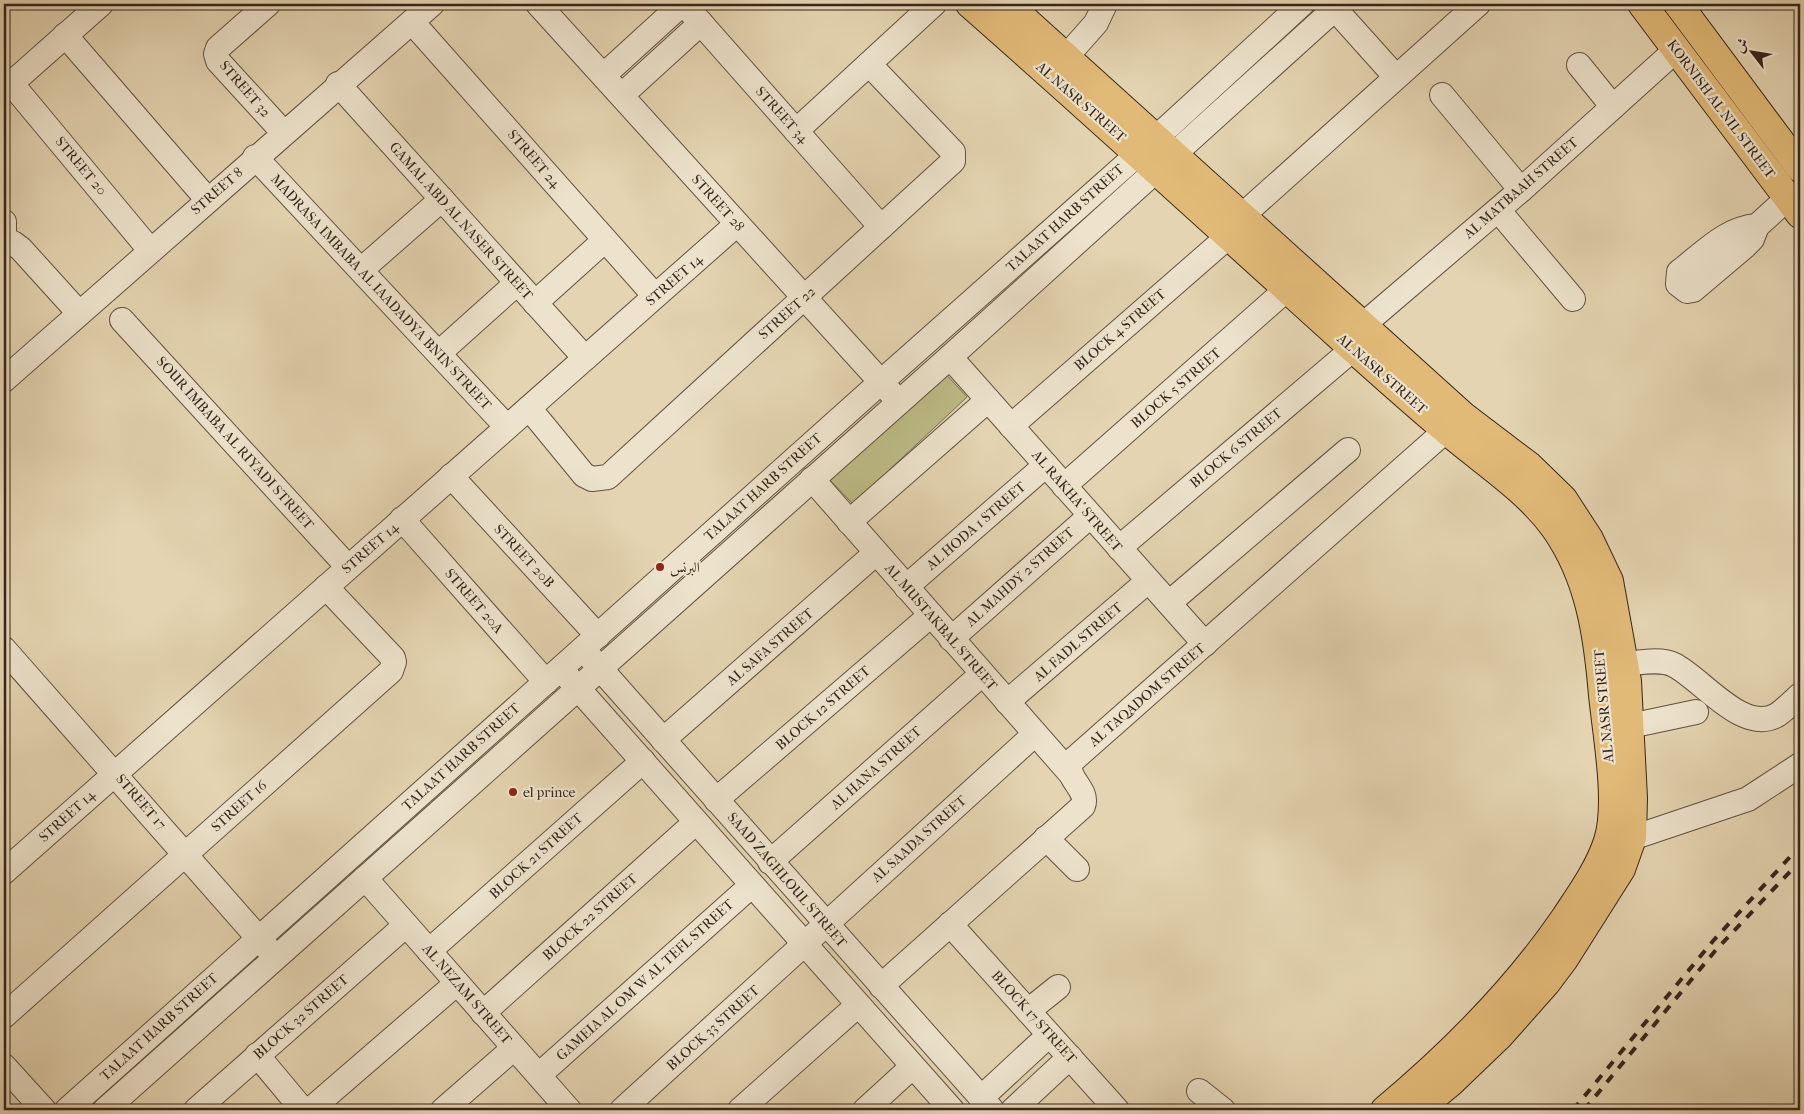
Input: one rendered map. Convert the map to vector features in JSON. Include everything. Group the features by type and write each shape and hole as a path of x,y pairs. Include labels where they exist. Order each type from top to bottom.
{"main road":[{"name":"AL NASR STREET","path":"970,4 1156,154 1455,423 1514,485 1536,505 1565,545 1583,580 1592,608 1600,656 1612,789 1620,839"},
{"name":"AL NASR STREET","path":"1007,4 1066,57 1156,154"},
{"name":"KORNISH AL NIL STREET","path":"1642,4 1794,206"},
{"name":"KORNISH AL NIL STREET","path":"1678,4 1800,168"},
{"name":"AL NASR STREET","path":"1236,225 1287,289 1358,337"},
{"name":"AL NASR STREET","path":"1455,423 1528,466 1563,499 1589,539 1609,581 1624,664 1630,726 1620,839"},
{"path":"1385,1110 1430,1072 1481,1023 1548,943 1591,877 1620,839"},
{"path":"1417,1110 1450,1083 1499,1036 1550,977 1577,940 1621,869 1620,839"}],"street":[{"path":"8,86 101,4"},
{"name":"STREET 32","path":"268,4 218,48 216,54 218,61 283,132"},
{"name":"STREET 8","path":"4,380 283,132 432,4"},
{"name":"STREET 28","path":"538,4 899,402"},
{"path":"604,75 683,4"},
{"name":"STREET 34","path":"683,4 881,227"},
{"path":"796,131 934,4"},
{"path":"1066,57 1096,23 1104,4"},
{"name":"TALAAT HARB STREET","path":"105,1110 950,357 1156,154 1302,4"},
{"name":"BLOCK 4 STREET","path":"1011,426 1236,225 1478,4"},
{"path":"1338,6 1396,77"},
{"name":"TALAAT HARB STREET","path":"67,1110 881,382 1338,6"},
{"name":"STREET 24","path":"412,22 655,296"},
{"path":"622,95 700,23"},
{"path":"65,36 207,199"},
{"name":"AL MATBAAH STREET","path":"1358,337 1677,49"},
{"name":"STREET 22","path":"529,408 584,475 592,479 608,477 950,164 954,156 950,148 869,64"},
{"path":"1579,66 1613,107"},
{"name":"GAMAL ABD AL NASER STREET","path":"338,84 585,358"},
{"name":"STREET 20","path":"8,86 150,250"},
{"path":"1442,95 1521,190"},
{"name":"MADRASA IMBABA AL IAADADYA BNIN STREET","path":"255,157 507,428"},
{"path":"361,270 442,200"},
{"path":"1705,266 1746,234 1794,206"},
{"path":"1498,210 1573,299"},
{"path":"4,222 4,236"},
{"name":"STREET 14","path":"4,872 737,224"},
{"path":"535,303 606,240"},
{"path":"4,243 13,243 21,249 79,313"},
{"path":"439,353 517,284"},
{"name":"BLOCK 5 STREET","path":"1064,486 1287,289"},
{"name":"SOUR IMBABA AL RIYADI STREET","path":"122,320 348,567"},
{"name":"BLOCK 6 STREET","path":"1119,548 1358,337"},
{"name":"AL RAKHA' STREET","path":"950,357 1205,644"},
{"path":"849,522 988,400"},
{"name":"AL TAQADOM STREET","path":"1070,774 1070,764 1073,760 1455,423"},
{"path":"1169,603 1348,450"},
{"name":"AL HODA 1 STREET","path":"906,587 1046,465"},
{"name":"STREET 20B","path":"451,476 590,643"},
{"name":"AL MUSTAKBAL STREET","path":"812,479 1070,774"},
{"name":"AL MAHDY 2 STREET","path":"951,639 1090,516"},
{"name":"STREET 20A","path":"402,519 554,675"},
{"name":"AL SAFA STREET","path":"663,740 876,553"},
{"name":"AL FADL STREET","path":"1007,702 1148,581"},
{"name":"STREET 16","path":"4,1016 394,667 393,658 326,587"},
{"name":"BLOCK 12 STREET","path":"716,800 930,616"},
{"name":"SAAD ZAGHLOUL STREET","path":"590,643 600,669 824,924 986,1104"},
{"name":"STREET 17","path":"4,649 276,958"},
{"path":"1624,664 1662,661 1673,664 1726,704 1755,719 1766,719 1777,715 1800,695"},
{"name":"AL HANA STREET","path":"770,862 982,674"},
{"name":"SAAD ZAGHLOUL STREET","path":"554,675 578,688 952,1110"},
{"path":"1630,726 1696,712"},
{"name":"AL SAADA STREET","path":"805,945 824,924 1036,734"},
{"name":"BLOCK 21 STREET","path":"429,951 643,761"},
{"path":"1620,839 1748,799 1800,765"},
{"path":"880,986 1083,806 1084,796 1070,774"},
{"name":"BLOCK 22 STREET","path":"483,1013 696,822"},
{"path":"1046,838 1076,869"},
{"name":"AL NEZAM STREET","path":"365,878 569,1110"},
{"name":"GAMEIA AL OM W AL TEFL STREET","path":"539,1075 752,885"},
{"name":"BLOCK 17 STREET","path":"950,924 1117,1110"},
{"name":"BLOCK 32 STREET","path":"196,1110 406,925"},
{"name":"BLOCK 33 STREET","path":"622,1110 805,945"},
{"path":"310,1110 457,983"},
{"path":"1028,1011 1058,987"},
{"path":"740,1110 858,1005"},
{"path":"986,1104 1049,1035"},
{"path":"443,1110 514,1048"},
{"path":"257,1055 303,1110"},
{"path":"1013,1110 1070,1058"},
{"path":"4,1066 44,1110"},
{"path":"865,1110 912,1067"},
{"path":"1199,1091 1223,1110"}],"shaded area":[{"path":"943,371 967,397 853,504 827,477"}],"railway":[{"path":"1573,1110 1713,941 1800,846"},
{"path":"1584,1110 1715,951 1800,861"}],"place":[{"name":"البرنس","path":"660,567"},
{"name":"el prince","path":"513,792"}]}
